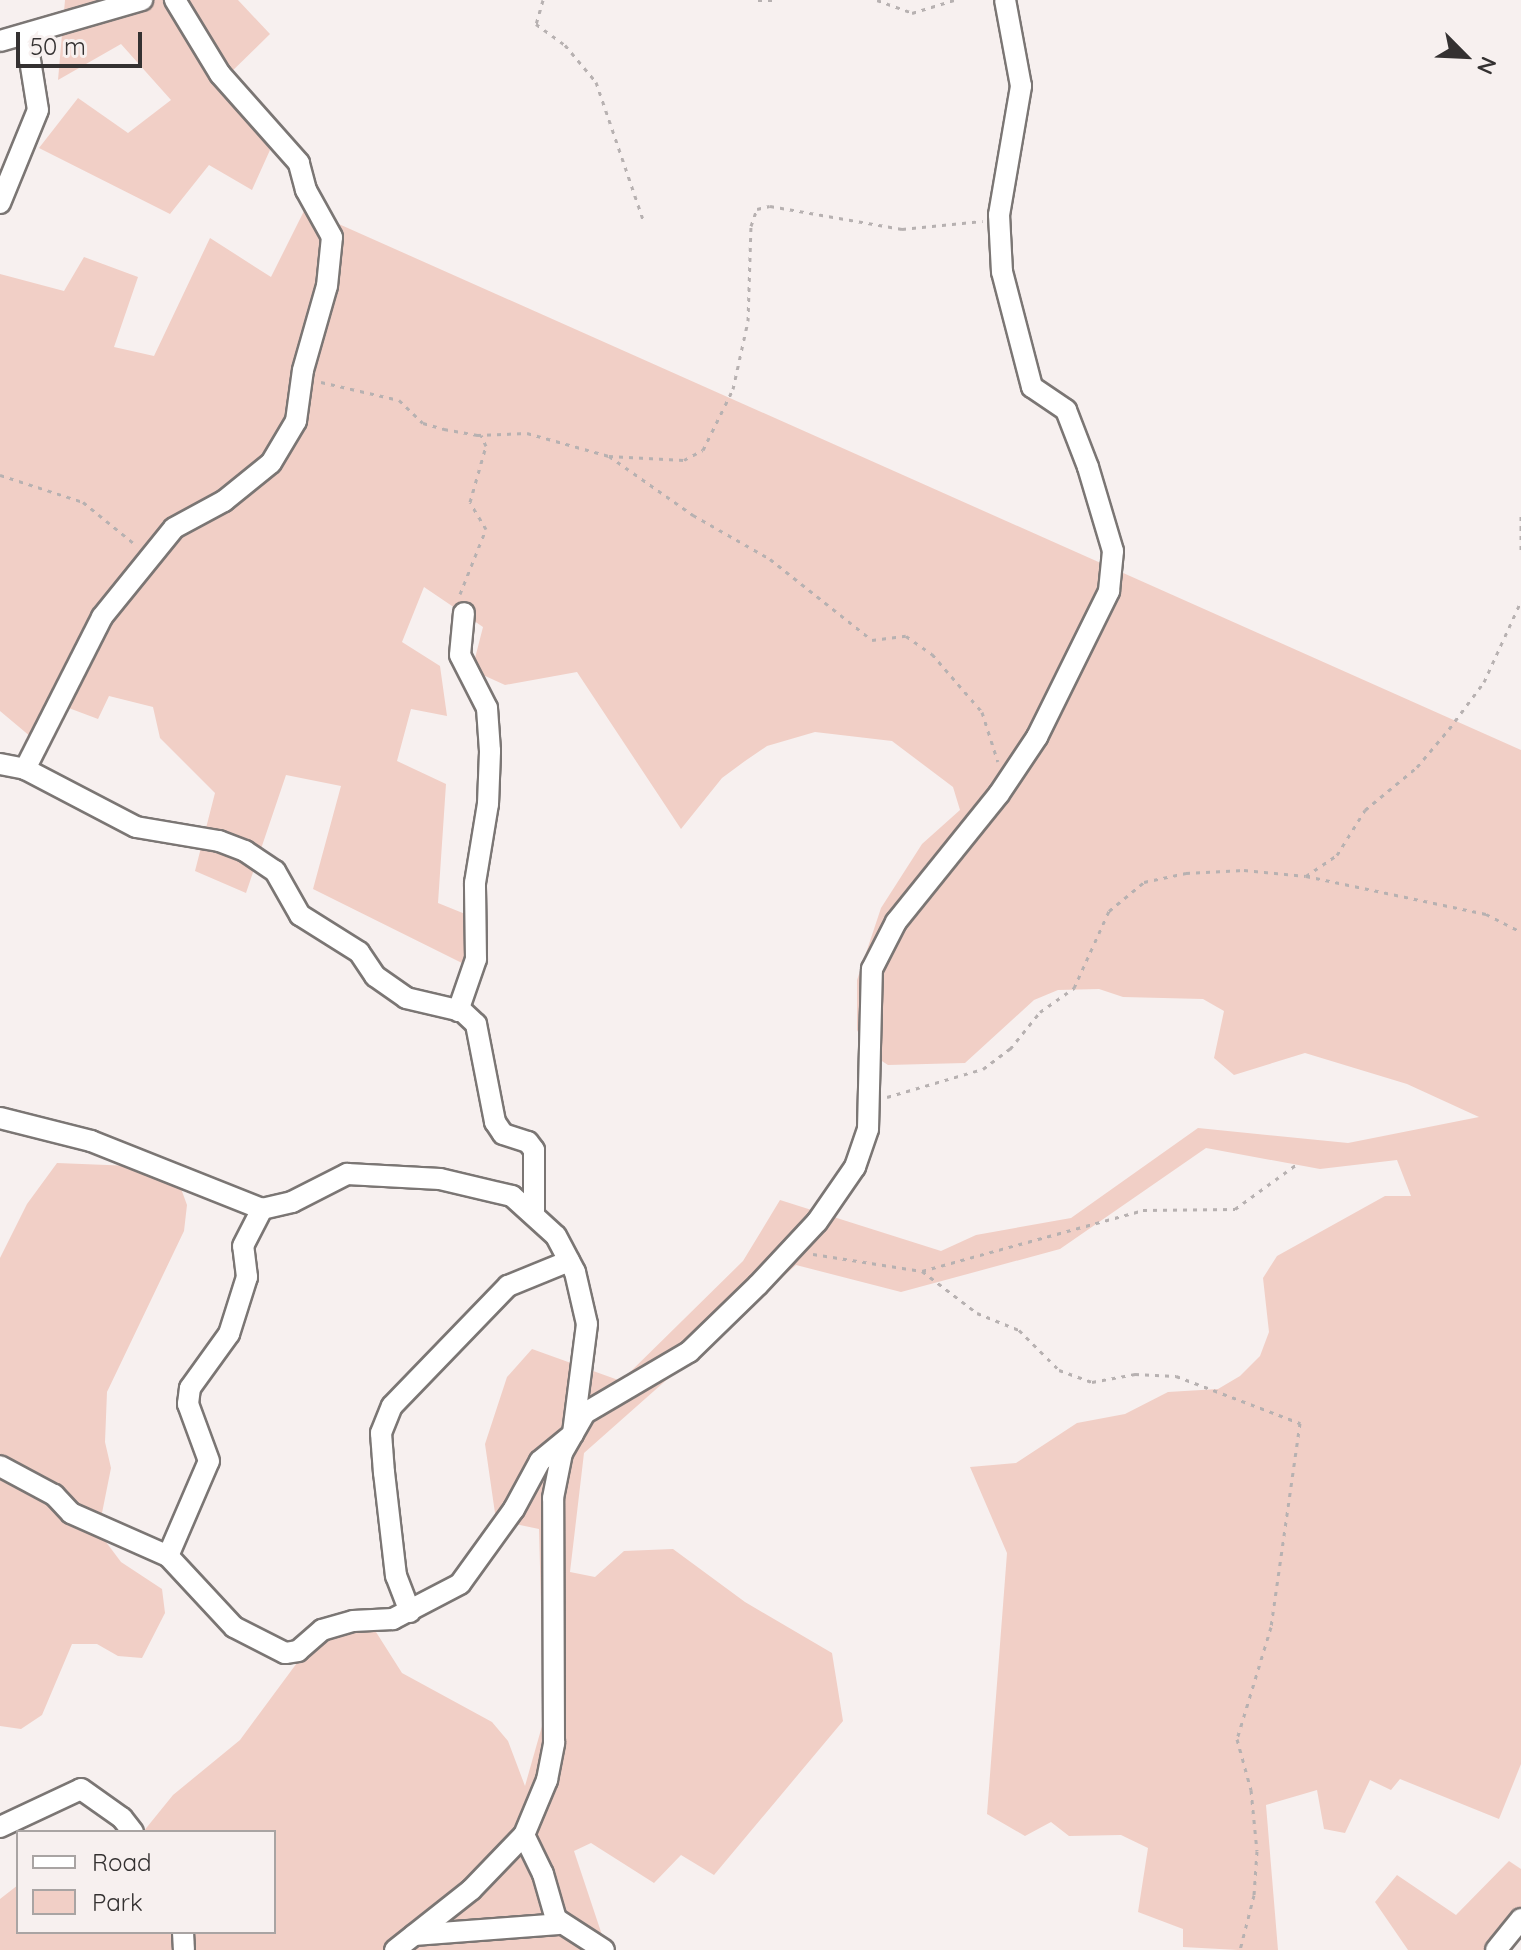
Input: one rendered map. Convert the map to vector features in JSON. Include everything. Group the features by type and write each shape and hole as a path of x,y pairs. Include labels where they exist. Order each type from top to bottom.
{"street":[{"path":"0,41 142,0"},
{"path":"25,769 102,617 174,528 224,501 271,463 296,421 302,381 323,302 332,237 306,190 299,163 220,74 175,0"},
{"path":"395,1950 471,1890 524,1835 547,1780 554,1743 553,1498 562,1453 585,1413 689,1352 789,1251 855,1167 868,1129 872,969 896,922 1005,786 1086,641 1109,591 1113,551 1066,410 1032,387 1002,272 999,215 1021,86 1005,0"},
{"path":"0,203 38,110 26,35"},
{"path":"458,1011 476,959 475,883 488,804 490,751 487,708 460,655 464,613"},
{"path":"0,764 25,769 136,827 219,841 245,851 275,871 300,915 359,952 375,976 406,998 458,1011 476,1024 495,1122 503,1134 528,1142 534,1150 534,1211"},
{"path":"0,1118 91,1141 262,1209 292,1202 347,1174 383,1172 512,1196 534,1211 569,1261 587,1324 573,1434 540,1461 514,1509 460,1584 410,1612 322,1630 298,1651 285,1653 234,1627 168,1556 71,1513 54,1495 0,1466"},
{"path":"168,1556 209,1461 188,1404 190,1388 229,1334 247,1277 243,1246 262,1209"},
{"path":"410,1612 396,1576 384,1473 381,1433 392,1406 508,1286 569,1261"},
{"path":"0,1827 81,1789 114,1811 131,1830"},
{"path":"524,1835 559,1924"},
{"path":"1496,1950 1521,1919"},
{"path":"414,1935 559,1924 604,1950"}],"path":[{"path":"543,0 536,24 565,45 596,82 643,219"},
{"path":"758,0 774,0"},
{"path":"877,0 912,13 954,0"},
{"path":"302,381 399,400 423,423 481,435 527,433 609,456 684,460 703,450 733,389 748,321 751,226 757,209 770,206 902,229 999,215"},
{"path":"464,613 464,575 486,529 470,502 486,446 481,435"},
{"path":"609,456 680,507 770,559 872,640 906,636 932,654 982,712 1005,786"},
{"path":"0,475 83,502 123,539 153,555"},
{"path":"1521,516 1521,553"},
{"path":"1306,876 1337,855 1365,810 1417,767 1449,729 1484,682 1521,601"},
{"path":"867,1101 983,1069 1010,1049 1040,1012 1074,988 1109,911 1144,882 1186,873 1244,870 1306,876 1471,910 1521,932"},
{"path":"789,1251 922,1271 1143,1210 1235,1209 1297,1164"},
{"path":"922,1271 977,1313 1019,1330 1059,1370 1092,1382 1135,1374 1176,1376 1300,1423 1271,1627 1237,1739 1251,1790 1257,1851 1254,1895 1240,1950"}],"green space":[{"path":"65,0 238,0 270,34 222,81 270,150 252,190 209,165 170,214 39,148 78,98 128,133 171,100 121,44 58,80"},
{"path":"305,209 1521,750 1521,1764 1499,1819 1400,1779 1391,1790 1370,1780 1345,1833 1324,1829 1317,1790 1266,1805 1278,1950 1238,1950 1183,1947 1183,1929 1138,1912 1148,1848 1121,1835 1069,1836 1051,1822 1025,1836 987,1814 1007,1553 970,1467 1016,1463 1077,1423 1125,1414 1168,1392 1218,1389 1240,1376 1260,1356 1269,1332 1263,1278 1277,1256 1385,1196 1411,1196 1397,1160 1320,1169 1206,1148 1060,1249 901,1292 796,1265 584,1453 570,1572 595,1577 624,1551 673,1549 745,1602 832,1653 843,1721 714,1875 681,1855 654,1883 591,1843 574,1851 607,1950 0,1950 0,1899 16,1887 16,1934 276,1934 276,1830 145,1830 173,1795 240,1740 308,1648 353,1621 376,1632 402,1673 492,1722 508,1741 525,1786 544,1719 539,1529 496,1520 485,1444 507,1377 532,1349 621,1381 743,1261 780,1200 941,1251 976,1235 1071,1218 1198,1128 1348,1143 1479,1117 1407,1084 1305,1053 1234,1075 1214,1058 1224,1011 1203,999 1123,997 1099,989 1058,990 1034,1000 965,1063 888,1065 868,1052 857,1030 857,980 881,908 922,844 960,810 953,787 892,741 815,732 767,746 745,761 722,778 681,829 577,672 505,685 472,670 483,627 424,587 402,642 440,666 447,716 411,709 397,761 446,784 438,903 480,920 468,966 313,889 341,786 286,775 246,893 195,871 215,793 160,738 153,707 109,696 98,719 50,701 31,737 0,711 0,274 64,291 84,257 138,277 114,347 154,356 210,238 271,277"},
{"path":"57,1163 132,1166 179,1183 187,1205 184,1231 107,1392 105,1442 111,1468 101,1518 106,1542 121,1562 162,1589 165,1613 142,1658 118,1656 97,1644 72,1644 42,1715 21,1729 0,1726 0,1258 27,1204"},
{"path":"1509,1861 1521,1869 1521,1935 1509,1950 1408,1950 1375,1902 1397,1875 1456,1915"}]}
